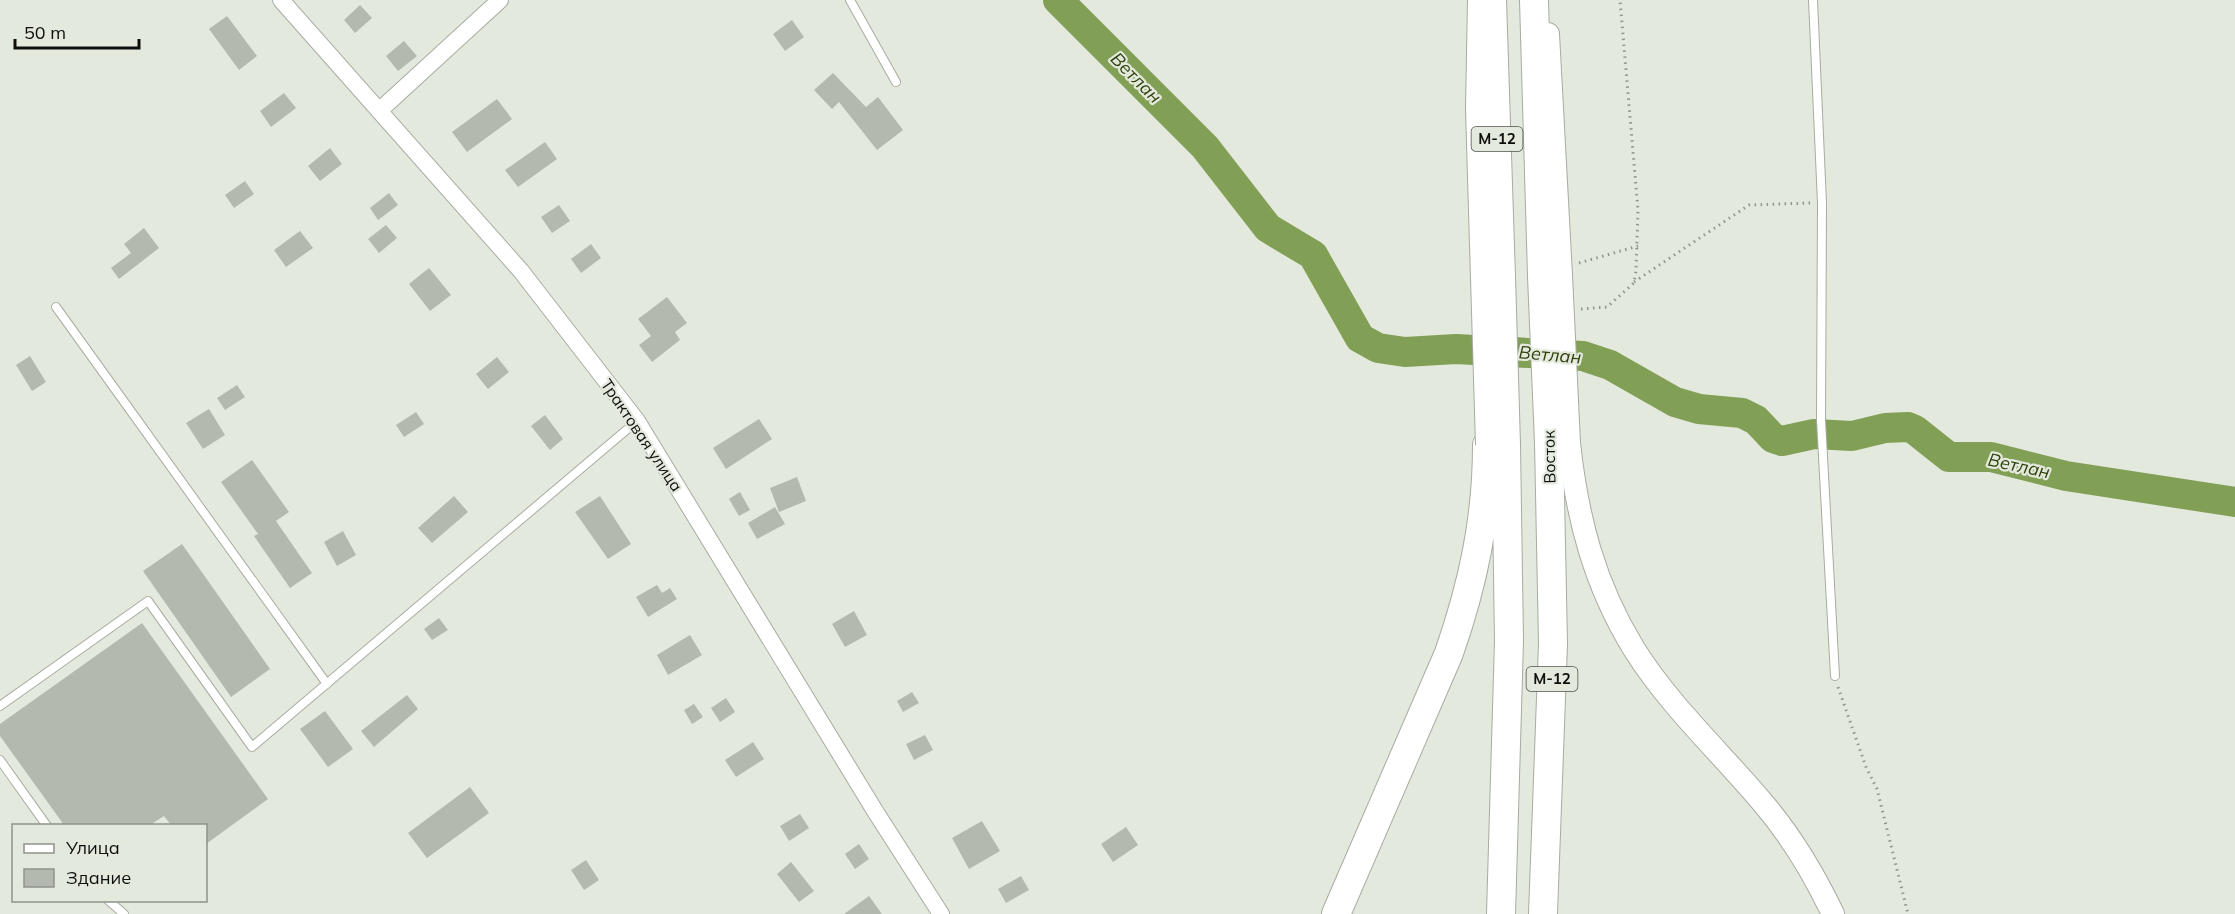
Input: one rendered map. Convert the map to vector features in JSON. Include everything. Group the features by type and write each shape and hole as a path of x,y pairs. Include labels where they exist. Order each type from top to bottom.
{"highway":[{"name":"М-12","path":"1492,0 1492,278 1497,445 1509,641 1501,914"},
{"name":"Восток","path":"1534,0 1557,272 1559,443 1543,914"},
{"path":"1336,914 1449,653 1461,619 1477,559 1497,445"}],"main road":[{"path":"1479,0 1477,109 1492,278"},
{"path":"1545,0 1555,138 1557,272"},
{"path":"1559,443 1593,565 1620,624 1653,674 1782,828 1813,875 1833,914"}],"street":[{"name":"Трактовая улица","path":"281,0 521,271 637,421 875,812 941,914"},
{"path":"379,111 500,0"}],"lane":[{"path":"850,0 896,82"},
{"path":"1813,0 1822,203 1821,420 1835,676"},
{"path":"56,307 327,684"},
{"path":"0,706 148,601 252,747 637,421"},
{"path":"0,760 46,824"},
{"path":"110,902 124,914"}],"path":[{"path":"1620,0 1638,210 1638,246 1634,283"},
{"path":"1573,310 1607,307 1634,283 1749,205 1822,203"},
{"path":"1557,272 1638,246"},
{"path":"1835,676 1866,767 1877,789 1908,914"}],"building":[{"path":"360,5 372,18 355,33 344,20"},
{"path":"227,16 257,56 239,70 209,29"},
{"path":"792,20 804,37 785,51 773,34"},
{"path":"404,41 417,56 398,71 386,56"},
{"path":"833,73 866,107 878,97 903,130 877,150 839,102 832,109 814,90"},
{"path":"284,93 296,108 271,127 260,111"},
{"path":"497,99 512,119 467,152 452,132"},
{"path":"545,142 557,159 518,187 505,170"},
{"path":"330,148 342,164 320,181 308,166"},
{"path":"245,181 254,194 234,208 225,195"},
{"path":"389,193 398,205 378,220 370,208"},
{"path":"559,205 570,221 552,233 541,217"},
{"path":"386,225 397,238 379,253 368,239"},
{"path":"144,228 159,248 119,279 111,268 131,253 124,244"},
{"path":"300,231 313,248 286,267 274,250"},
{"path":"591,244 601,258 581,273 571,259"},
{"path":"429,268 451,295 430,311 409,284"},
{"path":"667,297 687,323 675,332 680,340 652,362 639,345 651,336 638,319"},
{"path":"30,356 46,382 32,391 16,365"},
{"path":"497,357 509,372 488,389 476,374"},
{"path":"237,385 245,397 225,410 217,398"},
{"path":"209,409 225,435 203,449 186,423"},
{"path":"416,412 424,424 404,437 396,425"},
{"path":"545,415 563,439 550,450 531,426"},
{"path":"759,419 772,439 726,469 713,448"},
{"path":"252,460 289,512 276,521 312,573 290,588 254,536 258,534 221,482"},
{"path":"797,477 806,501 779,512 770,488"},
{"path":"740,492 750,510 739,516 729,499"},
{"path":"454,496 468,512 432,543 418,528"},
{"path":"600,496 631,544 608,559 575,512"},
{"path":"775,507 785,524 757,539 748,523"},
{"path":"343,531 356,555 337,566 324,542"},
{"path":"182,544 270,669 231,697 143,571"},
{"path":"657,585 662,593 670,588 677,599 648,617 636,597"},
{"path":"854,611 867,635 845,647 832,624"},
{"path":"439,618 448,630 432,640 424,629"},
{"path":"142,623 268,799 207,843 207,824 170,824 164,816 152,824 63,824 0,736 0,724"},
{"path":"690,635 702,655 668,675 657,655"},
{"path":"912,692 919,703 903,712 897,701"},
{"path":"407,695 418,709 374,747 361,731"},
{"path":"726,698 735,712 720,722 711,708"},
{"path":"694,704 703,717 692,724 684,710"},
{"path":"325,711 353,749 328,767 300,729"},
{"path":"925,735 933,750 914,760 906,744"},
{"path":"753,742 764,759 736,777 725,760"},
{"path":"470,787 489,813 427,858 408,833"},
{"path":"800,814 809,828 789,841 780,826"},
{"path":"982,821 1000,851 969,869 952,838"},
{"path":"1126,827 1138,845 1113,862 1101,844"},
{"path":"859,844 869,859 855,869 845,854"},
{"path":"586,860 599,880 584,890 571,870"},
{"path":"791,862 814,891 799,902 777,874"},
{"path":"1021,876 1029,890 1006,903 998,889"},
{"path":"869,896 882,914 844,914"}],"waterway":[{"name":"Ветлан","path":"1058,0 1205,147 1268,228 1313,255 1360,338 1378,348 1405,352 1456,349 1583,356 1610,365 1675,402 1699,409 1742,413 1756,420 1773,438 1782,441 1814,434 1852,436 1885,428 1908,427 1949,457 1991,457 2066,476 2235,502"}]}
